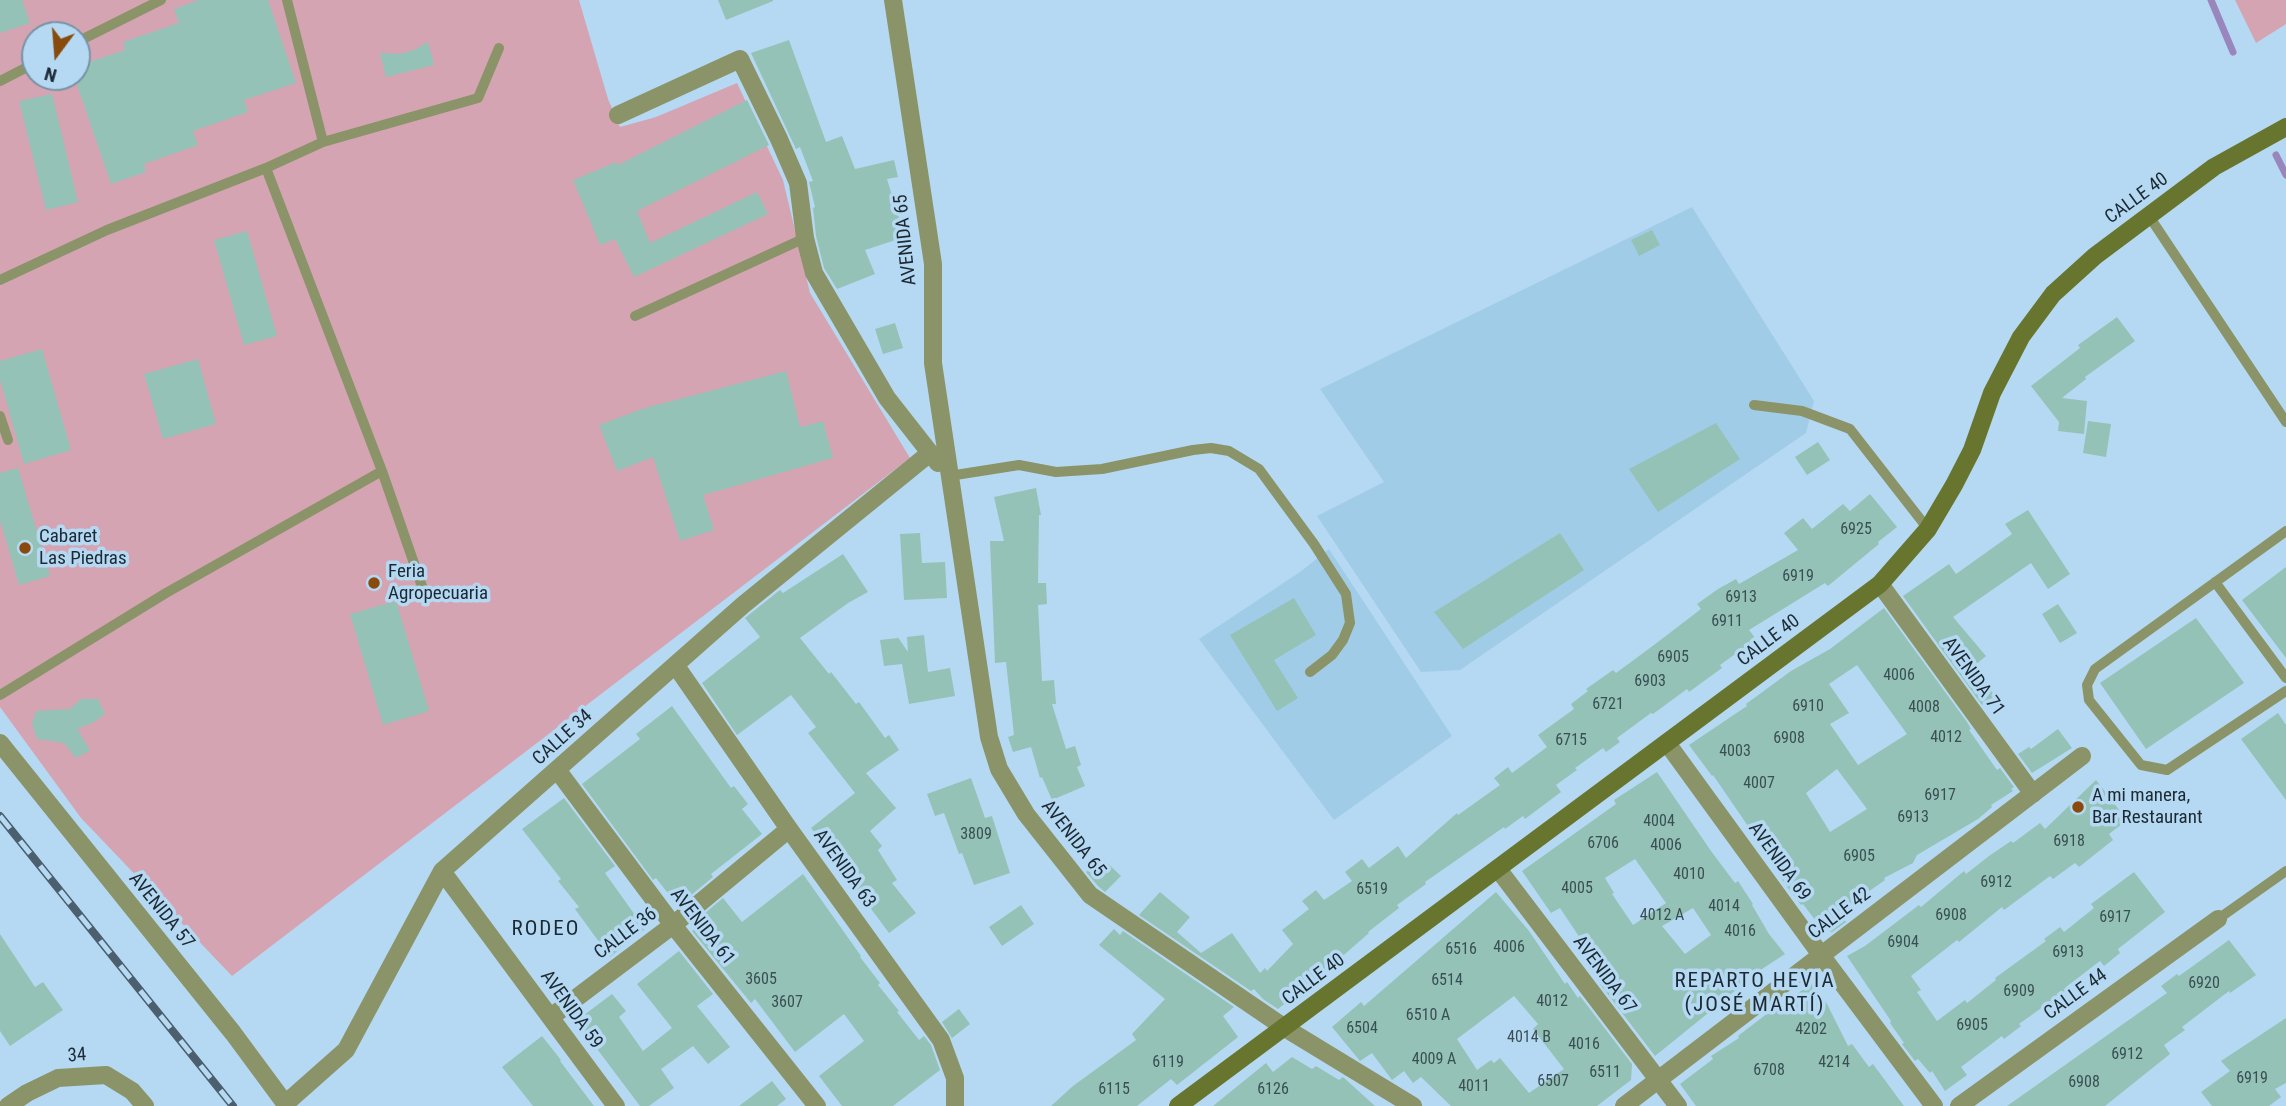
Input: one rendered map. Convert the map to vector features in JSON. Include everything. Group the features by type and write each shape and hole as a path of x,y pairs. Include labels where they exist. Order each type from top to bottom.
{"main road":[{"name":"CALLE 40","path":"1178,1106 1880,584 1928,529 1966,462 1992,393 2021,337 2053,294 2095,256 2214,167 2286,127"}],"street":[{"name":"AVENIDA 65","path":"893,0 933,264 933,363 989,737 999,768 1026,814 1090,895 1285,1028 1413,1106"},
{"path":"618,115 740,59 798,183 805,238 814,273 887,398 949,476"},
{"name":"CALLE 34","path":"286,1105 346,1051 442,872 743,605 930,453"},
{"name":"AVENIDA 71","path":"1880,584 2033,794"},
{"name":"AVENIDA 63","path":"676,666 789,829 942,1040 954,1079 955,1106"},
{"name":"AVENIDA 57","path":"0,743 233,1033 286,1105"},
{"name":"AVENIDA 69","path":"1667,743 1934,1106"},
{"name":"CALLE 42","path":"1624,1106 2082,756"},
{"name":"AVENIDA 61","path":"558,771 673,925 817,1106"},
{"name":"CALLE 36","path":"551,1017 673,925 789,829"},
{"name":"AVENIDA 67","path":"1498,869 1678,1106"},
{"name":"AVENIDA 59","path":"442,872 616,1106"},
{"name":"CALLE 44","path":"1959,1106 2218,919"},
{"name":"34","path":"8,1106 58,1078 106,1075 132,1091 145,1106"}],"lane":[{"path":"91,35 162,0"},
{"path":"287,0 323,142"},
{"path":"0,280 107,230 266,168 323,142 478,99 499,48"},
{"path":"0,81 21,70"},
{"path":"266,168 382,471 425,595"},
{"path":"2149,216 2286,422"},
{"path":"635,316 805,238"},
{"path":"1754,405 1802,411 1850,429 1928,529"},
{"path":"0,416 8,440"},
{"path":"949,476 1019,466 1056,472 1102,469 1202,449 1229,451 1259,469 1314,544 1346,594 1350,623 1343,640 1332,655 1310,672"},
{"path":"0,695 166,593 382,471"},
{"path":"2286,532 2095,669 2087,685 2089,700 2141,765 2167,770 2286,691"},
{"path":"2215,582 2286,678"},
{"path":"2218,919 2286,871"}],"shaded area":[{"name":"Feria Agropecuaria","path":"0,0 579,0 608,99 620,127 656,117 737,83 783,180 810,293 910,458 232,976 81,818 0,707"},
{"path":"2235,0 2286,0 2286,24 2256,43"},
{"path":"1692,207 1814,401 1806,433 1460,670 1421,672 1317,516 1384,482 1320,389"},
{"path":"1329,549 1452,736 1334,820 1199,639 1300,572"}],"building":[{"path":"0,0 22,0 29,21 21,21 21,26 0,33"},
{"path":"199,0 268,0 296,83 244,100 248,112 193,131 198,145 144,164 146,172 111,184 79,91 91,91 91,61 125,50 123,42 179,23 174,9"},
{"path":"718,0 773,0 773,1 726,20"},
{"path":"789,40 826,142 842,136 855,169 894,160 898,177 887,179 905,237 865,250 875,274 837,289 824,268 816,236 815,207 809,182 813,181 800,147 796,149 751,53"},
{"path":"428,42 434,65 386,77 380,53 399,54"},
{"path":"52,94 78,202 46,210 19,101"},
{"path":"747,100 769,145 637,211 650,243 757,192 768,214 634,277 615,239 600,245 573,180 617,162 618,165"},
{"path":"1652,230 1660,245 1639,256 1631,240"},
{"path":"247,231 277,336 244,345 214,240"},
{"path":"2117,317 2135,341 2085,377 2086,379 2062,398 2087,401 2084,434 2058,431 2059,422 2031,386 2080,348 2078,345"},
{"path":"895,323 903,348 883,354 875,329"},
{"path":"42,349 71,450 24,464 0,380 0,361"},
{"path":"198,359 216,424 163,439 144,374"},
{"path":"786,371 800,427 823,421 833,458 703,495 714,530 680,541 653,457 617,471 599,425 645,408"},
{"path":"2088,421 2111,424 2106,457 2083,453"},
{"path":"1716,423 1740,459 1658,512 1629,469"},
{"path":"1818,442 1830,460 1807,475 1795,457"},
{"name":"Cabaret Las Piedras","path":"18,468 50,576 19,585 0,520 0,473"},
{"path":"1036,488 1041,515 1038,583 1046,583 1047,604 1038,605 1042,681 1054,680 1056,704 1052,704 1066,749 1075,746 1081,765 1077,767 1085,786 1052,800 1042,777 1040,778 1031,747 1013,752 1008,737 1014,735 1006,662 995,663 990,541 1004,541 994,497"},
{"path":"1870,494 1897,527 1878,542 1879,544 1828,586 1825,583 1749,630 1756,639 1720,665 1722,668 1689,692 1687,689 1651,713 1617,738 1620,742 1606,752 1603,748 1575,768 1577,770 1556,785 1561,792 1525,819 1523,816 1505,829 1504,827 1425,882 1426,884 1397,905 1399,908 1278,1009 1254,989 1251,991 1139,915 1160,892 1190,917 1177,932 1201,953 1232,933 1260,973 1265,968 1267,971 1293,944 1282,930 1309,909 1302,901 1316,890 1324,900 1352,881 1345,872 1362,859 1369,868 1398,846 1406,858 1457,813 1458,815 1500,785 1494,778 1508,767 1512,773 1547,747 1538,735 1574,709 1571,704 1588,691 1586,689 1613,670 1616,673 1654,645 1701,609 1697,604 1718,589 1736,579 1739,584 1798,550 1784,533 1803,518 1812,529 1843,504 1850,511"},
{"path":"2028,510 2070,574 2048,589 2031,563 1953,617 1986,656 1973,667 1995,696 1982,705 1903,596 1949,564 1956,574 2012,534 2005,524"},
{"path":"920,533 922,563 945,562 947,598 904,600 900,534"},
{"path":"1560,533 1584,570 1463,649 1434,612"},
{"path":"843,554 868,592 800,638 856,704 859,702 885,738 889,735 899,750 866,773 896,808 870,831 882,846 878,850 897,880 892,883 916,913 889,933 811,828 855,793 808,733 816,727 791,695 737,735 702,683 760,637 745,618 780,590 783,593"},
{"path":"2286,567 2286,658 2242,600"},
{"path":"1294,598 1316,635 1274,660 1298,698 1277,711 1230,635"},
{"path":"396,601 429,711 383,725 350,614"},
{"path":"2058,604 2077,633 2060,643 2042,614"},
{"path":"1884,608 1967,722 1971,729 1969,730 1997,770 2000,768 2014,787 2011,789 2013,791 1991,805 1978,819 1917,855 1913,863 1884,878 1885,880 1838,913 1846,922 1832,932 1822,929 1790,891 1713,775 1689,745 1747,706 1746,704 1791,671 1830,649","holes":["1857,665 1907,734 1858,765 1830,724 1849,713 1829,684","1837,769 1867,809 1830,832 1806,793"]},
{"path":"2196,618 2244,683 2146,749 2100,683"},
{"path":"924,635 928,672 950,668 955,696 909,704 902,664 884,666 880,640 898,638 897,636 908,652 907,637"},
{"path":"81,699 98,699 105,714 77,729 90,750 76,758 64,743 37,739 32,724 36,711 70,709"},
{"path":"672,706 731,788 734,786 748,804 742,809 762,834 711,874 713,877 678,906 656,878 653,880 582,784 640,739 636,734"},
{"path":"2278,713 2286,725 2286,800 2241,739"},
{"path":"2058,729 2072,748 2032,773 2018,754 2029,747 2031,749"},
{"path":"1657,772 1711,851 1735,883 1738,881 1769,934 1785,954 1736,986 1738,988 1723,1001 1655,1056 1600,984 1605,981 1592,956 1560,908 1551,913 1522,871 1616,804 1614,800","holes":["1635,859 1666,903 1633,925 1612,894 1614,893 1605,878","1693,908 1711,935 1685,954 1662,926"]},
{"path":"971,778 985,818 992,816 1010,873 974,885 944,813 935,816 927,794"},
{"path":"2096,780 2127,820 2109,834 2113,840 2079,867 2075,863 2053,879 2050,876 2004,910 2002,907 1959,942 1957,940 1911,976 1921,990 1917,992 1937,1021 1965,1000 1967,1003 2060,927 2064,932 2094,908 2091,904 2134,872 2165,912 2118,949 2120,953 2104,966 2100,961 2066,987 2068,989 2019,1024 2021,1026 2004,1039 2002,1036 1961,1067 1967,1075 1945,1091 1932,1071 1930,1073 1918,1059 1915,1061 1902,1044 1904,1043 1891,1021 1847,956 1865,946 1919,905 1921,907 1964,871 1966,874 2040,823 2045,829"},
{"path":"564,798 615,866 605,873 645,929 610,957 575,909 579,907 558,881 561,879 522,829"},
{"path":"1101,857 1121,876 1105,892 1086,872"},
{"path":"803,874 880,983 878,985 899,1011 897,1012 919,1040 924,1036 931,1045 940,1070 893,1106 842,1106 819,1076 864,1041 844,1014 795,1052 755,999 751,1003 692,931 695,929 692,924 723,898 742,922"},
{"path":"1496,892 1529,931 1565,984 1567,982 1578,998 1580,996 1632,1064 1631,1080 1597,1106 1451,1106 1421,1077 1413,1083 1404,1071 1392,1080 1372,1053 1360,1061 1332,1027 1361,1002 1364,1006","holes":["1514,996 1538,1024 1533,1029 1564,1069 1529,1093 1500,1058 1494,1063 1491,1060 1477,1070 1457,1039"]},
{"path":"1021,905 1034,924 1002,946 989,927"},
{"path":"1114,929 1120,935 1123,931 1234,1007 1223,1016 1238,1037 1177,1085 1171,1079 1137,1106 1051,1106 1073,1086 1136,1040 1132,1034 1165,999 1099,945"},
{"path":"0,934 35,987 43,982 63,1010 10,1046 0,1031"},
{"path":"2229,940 2256,975 2230,993 2229,991 2182,1027 2185,1030 2164,1045 2170,1054 2105,1106 2007,1106 2167,993 2161,986"},
{"path":"679,951 713,994 697,1006 730,1047 708,1064 693,1046 661,1069 674,1088 649,1106 640,1106 576,1021 612,994 626,1011 619,1017 643,1051 672,1028 637,984"},
{"path":"1812,984 1827,1004 1848,1046 1852,1044 1869,1067 1873,1064 1904,1106 1696,1106 1680,1084 1713,1059 1711,1056 1739,1038 1738,1036 1777,1006"},
{"path":"959,1009 970,1024 952,1038 942,1022"},
{"path":"2286,1018 2286,1083 2275,1089 2281,1097 2269,1106 2212,1106 2201,1092 2230,1071 2221,1061"},
{"path":"542,1036 594,1106 533,1106 502,1067"},
{"path":"1292,1057 1312,1069 1316,1066 1339,1080 1343,1077 1375,1106 1213,1106 1266,1063 1273,1072"},
{"path":"772,1081 786,1099 777,1106 739,1106"}],"waterway":[{"path":"2211,0 2233,52"},
{"path":"2276,155 2286,175"}],"railway":[{"path":"0,816 233,1106"}],"place":[{"name":"Cabaret Las Piedras","path":"25,548"},
{"name":"Feria Agropecuaria","path":"374,583"},
{"name":"A mi manera, Bar Restaurant","path":"2078,807"}],"district":[{"name":"RODEO","path":"546,930"},
{"name":"REPARTO HEVIA (JOSÉ MARTÍ)","path":"1755,994"}]}
